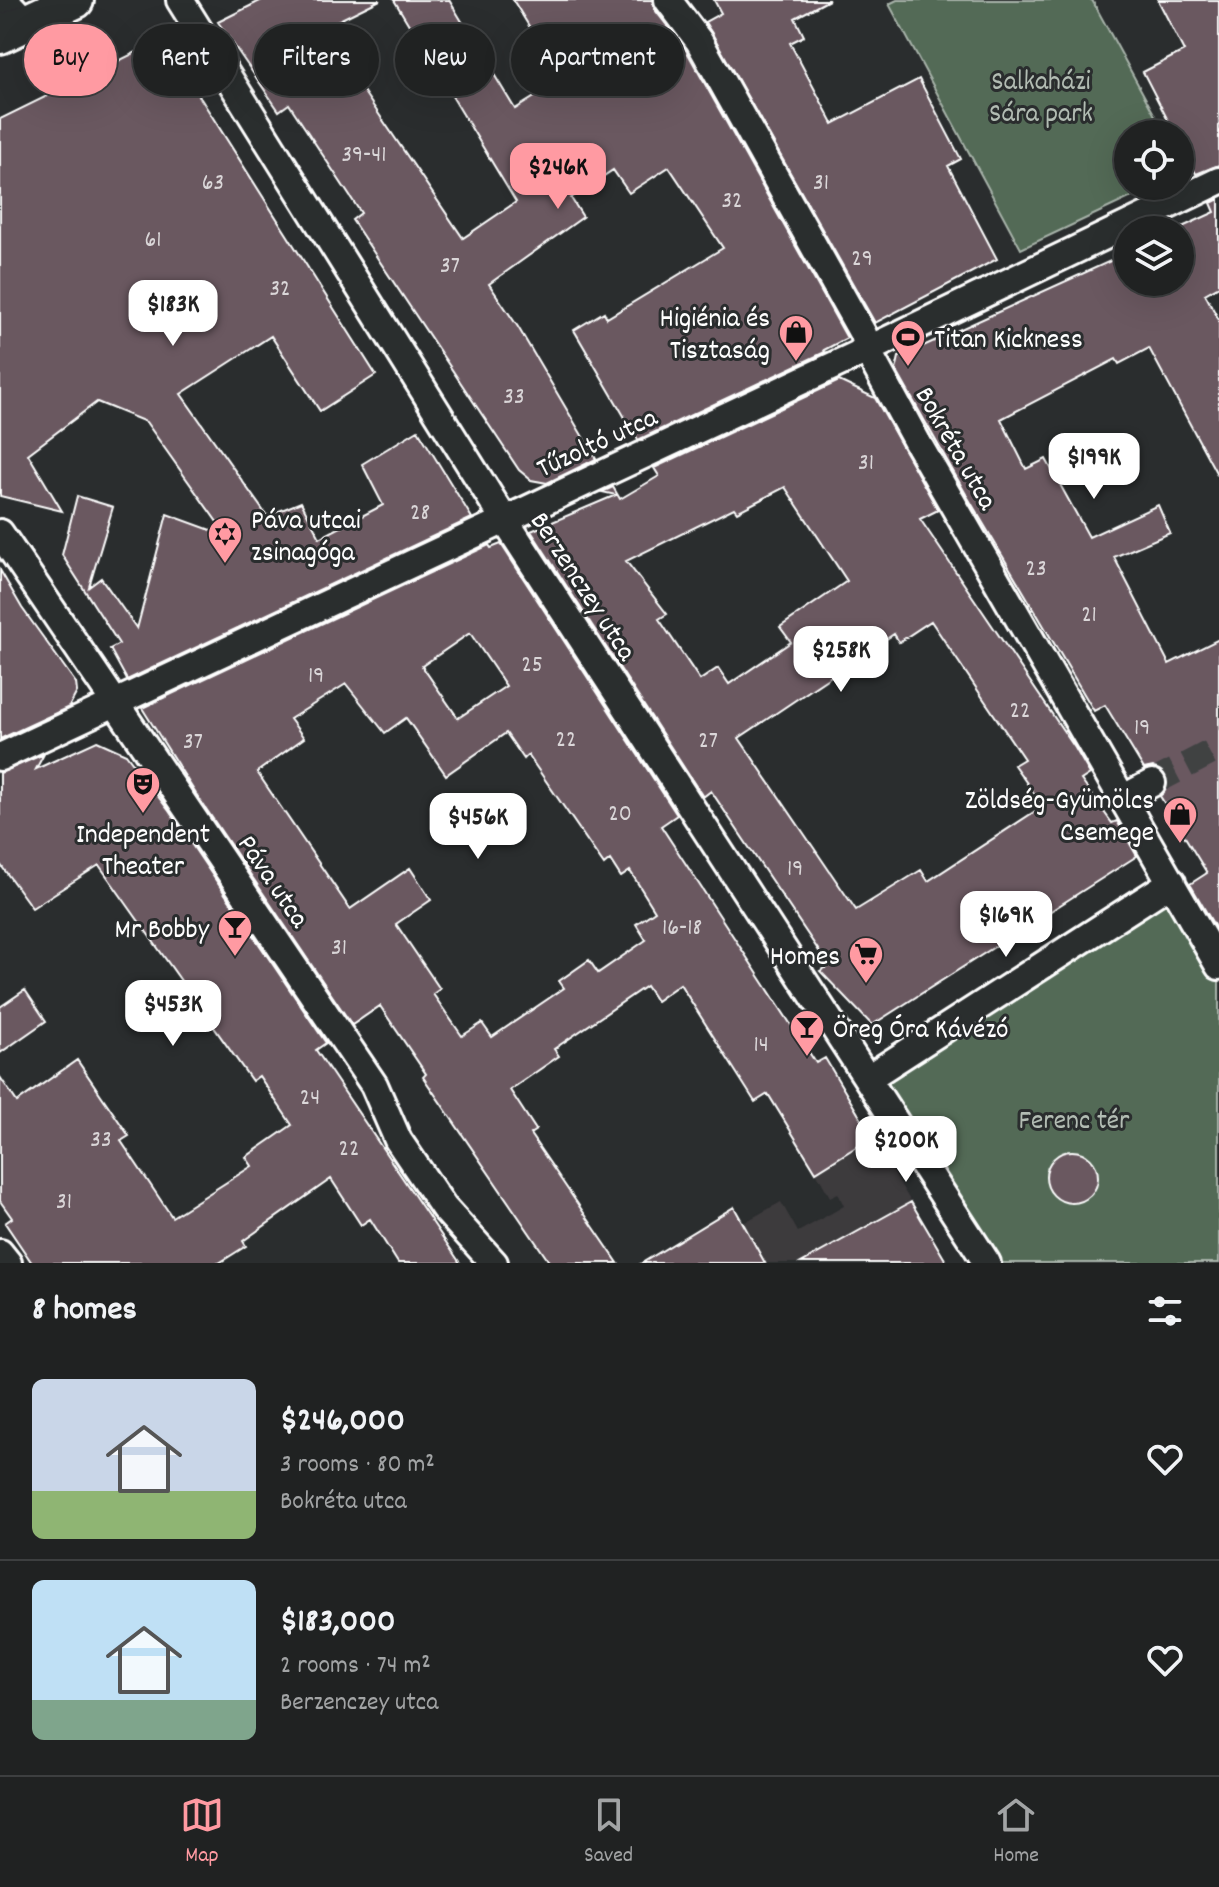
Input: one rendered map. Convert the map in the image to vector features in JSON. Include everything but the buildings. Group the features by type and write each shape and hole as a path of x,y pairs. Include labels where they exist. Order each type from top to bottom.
{"main road":[{"path":"10,19 75,0"}],"street":[{"name":"Berzenczey utca","path":"180,0 504,519 868,1078"},
{"name":"Bokréta utca","path":"668,0 699,41 863,334 867,350 917,442 1172,882"},
{"name":"Tűzoltó utca","path":"0,757 867,350 1219,181"},
{"name":"Páva utca","path":"0,533 374,1085 398,1140 413,1163 444,1208 494,1263"},
{"path":"1124,798 1152,783"},
{"path":"987,1263 868,1078 1172,882 1219,966"},
{"path":"0,1253 8,1263"}],"shaded area":[{"path":"872,1137 911,1202 801,1263 765,1263 743,1223 781,1202 798,1232 844,1206 838,1193 830,1197 816,1172"}],"green space":[{"name":"Salkaházi Sára park","path":"897,0 1092,0 1157,120 1114,120 1114,200 1125,200 1021,249 889,4"},
{"name":"Ferenc tér","path":"1172,882 1219,966 1219,1263 987,1263 868,1078"}],"tunnel":[{"path":"1152,783 1219,748"}],"place":[{"name":"Higiénia és Tisztaság","path":"796,363"},
{"name":"Titan Kickness","path":"908,368"},
{"name":"Páva utcai zsinagóga","path":"225,565"},
{"name":"Independent Theater","path":"143,815"},
{"name":"Zöldség-Gyümölcs Csemege","path":"1180,845"},
{"name":"Mr Bobby","path":"235,958"},
{"name":"Homes","path":"866,985"},
{"name":"Öreg Óra Kávézó","path":"807,1058"}]}
